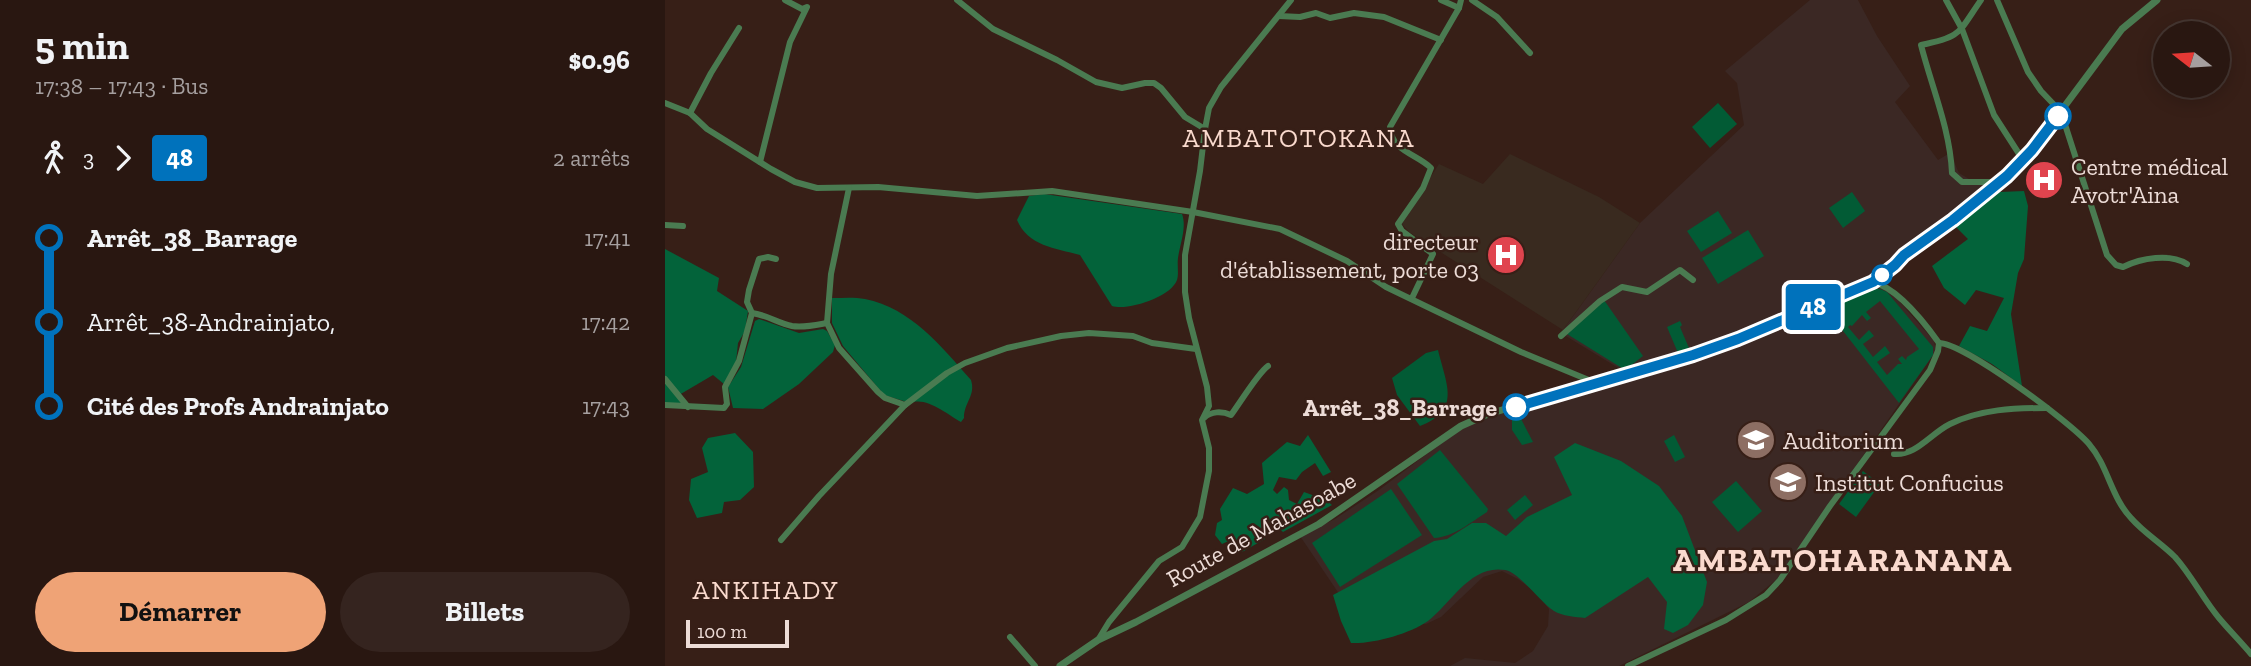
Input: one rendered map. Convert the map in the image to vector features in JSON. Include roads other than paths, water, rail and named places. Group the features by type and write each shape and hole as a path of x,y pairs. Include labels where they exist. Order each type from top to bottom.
{"street":[{"path":"785,0 802,9 808,4"},
{"path":"957,0 993,29 1096,82 1122,88 1154,83 1185,117 1205,129"},
{"path":"1098,640 1108,622 1159,561 1182,547 1200,517 1209,471 1209,447 1202,420 1209,406 1185,292 1185,255 1205,129 1209,108 1221,87 1291,0"},
{"path":"1441,0 1459,8"},
{"path":"1412,298 1433,254 1402,231 1398,224 1423,188 1431,168 1423,160 1395,144 1390,127 1459,8 1461,0"},
{"path":"1472,0 1497,18 1530,53"},
{"path":"1946,0 1962,29 1994,115 2022,160"},
{"path":"1981,0 1957,34 1942,41 1921,45 1930,84 1948,136 1952,173 1962,182 1991,182 1998,185"},
{"path":"1997,0 2028,72 2061,112 2108,256 2116,265 2123,267 2153,258 2180,259 2187,264"},
{"name":"Route de Mahasoabe","path":"1060,666 1098,640 1319,524 1461,426 1488,414 1693,355 1873,282 1904,255 1998,185 2061,112 2122,29 2158,0"},
{"path":"761,162 790,42 808,4"},
{"path":"1279,16 1300,17 1316,13 1330,18 1355,13 1384,18 1441,40"},
{"path":"690,113 739,28"},
{"path":"665,103 690,113 711,132 795,182 817,188 879,187 977,196 1052,191 1193,212 1280,229 1347,261 1386,287 1521,352 1597,383"},
{"path":"849,188 831,275 827,323 839,348 878,392 885,398 905,405"},
{"path":"665,225 683,226"},
{"path":"665,405 724,408 727,404 725,387 739,361 752,313 747,302 759,259 776,259"},
{"path":"1561,336 1580,317 1622,287 1647,292 1680,270 1693,280"},
{"path":"1628,666 1725,620 1766,596 1930,370 1939,343 1889,288 1873,282"},
{"path":"752,313 788,326 827,323"},
{"path":"781,540 812,503 905,405 947,373 965,363 1039,340 1089,333 1133,336 1152,343 1196,349"},
{"path":"1939,343 1959,348 2047,408 2089,444 2101,461 2122,507 2131,519 2175,558 2220,619 2251,654"},
{"path":"1202,420 1208,414 1231,415 1252,388 1259,372 1268,366"},
{"path":"665,379 688,407"},
{"path":"1893,454 1908,454 1951,424 1976,415 2005,408 2047,408"},
{"path":"1010,636 1035,666"}],"place":[{"name":"Centre médical Avotr'Aina","path":"2044,180"},
{"name":"directeur d'établissement, porte 03","path":"1506,255"},
{"name":"Arrêt_38_Barrage","path":"1516,407"},
{"name":"Auditorium","path":"1756,440"},
{"name":"Institut Confucius","path":"1788,482"}],"district":[{"name":"AMBATOTOKANA","path":"1299,138"},
{"name":"AMBATOHARANANA","path":"1843,560"},
{"name":"ANKIHADY","path":"766,590"}]}
